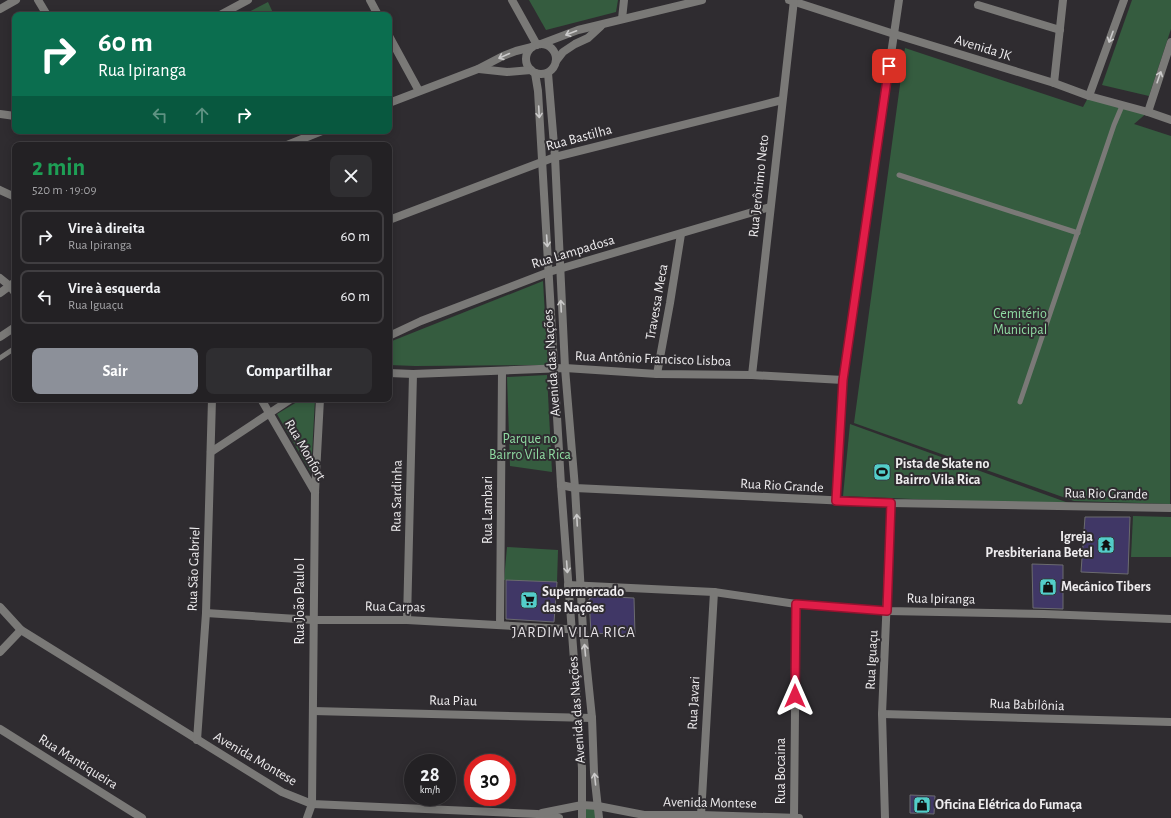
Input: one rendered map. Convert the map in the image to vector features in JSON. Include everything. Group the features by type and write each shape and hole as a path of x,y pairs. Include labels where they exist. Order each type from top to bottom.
{"street":[{"path":"0,8 16,0"},
{"path":"38,0 45,12"},
{"path":"226,12 248,0"},
{"path":"370,0 376,12"},
{"path":"512,0 537,46"},
{"path":"622,19 624,0"},
{"path":"392,103 418,91 478,69 516,51 537,46 578,30 702,0"},
{"name":"Avenida JK","path":"792,0 894,34 1054,83 1089,96 1148,112 1171,120"},
{"name":"Rua Jerônimo Neto","path":"752,375 792,0"},
{"path":"836,501 843,380 899,0"},
{"path":"1054,83 1063,0"},
{"path":"1089,96 1124,0"},
{"path":"978,5 1060,30"},
{"path":"478,69 506,72 533,71 544,74 548,73 552,70 556,61 563,52 588,38 602,25"},
{"path":"392,42 418,91"},
{"path":"1148,112 1171,42"},
{"path":"537,46 550,48 554,51 556,61"},
{"path":"533,71 528,66 527,56 537,46"},
{"name":"Avenida das Nações","path":"533,71 538,91 561,485 579,717 582,768 582,818"},
{"name":"Avenida das Nações","path":"548,73 555,157 559,269 565,368 576,488 580,586 592,718 594,772 598,818"},
{"name":"Rua Bastilha","path":"392,219 555,157 782,100"},
{"path":"0,114 12,116"},
{"path":"294,142 314,134"},
{"path":"0,190 12,196"},
{"name":"Rua Lampadosa","path":"392,335 421,321 549,272 770,207"},
{"name":"Travessa Meca","path":"657,374 681,234"},
{"path":"0,278 12,284"},
{"path":"0,293 12,285"},
{"path":"0,337 12,329"},
{"name":"Rua Antônio Francisco Lisboa","path":"392,373 502,372 565,368 657,374 752,375 843,380"},
{"name":"Rua Lambari","path":"500,625 502,372"},
{"name":"Rua Sardinha","path":"407,620 413,374"},
{"name":"Rua São Gabriel","path":"197,740 206,613 212,402"},
{"name":"Rua Monfort","path":"263,402 315,492"},
{"path":"211,452 286,402"},
{"name":"Rua João Paulo I","path":"307,818 312,804 315,492 320,402"},
{"name":"Rua Rio Grande","path":"561,485 576,488 836,501 1171,508"},
{"name":"Rua Iguaçu","path":"885,818 882,714 891,503"},
{"name":"Rua Ipiranga","path":"568,585 714,592 796,604 887,611 1044,614 1171,619"},
{"name":"Rua Javari","path":"701,815 714,592"},
{"name":"Rua Bocaina","path":"794,818 796,604"},
{"name":"Avenida Montese","path":"0,607 22,630 282,792 312,804 537,814 560,818"},
{"name":"Rua Carpas","path":"206,613 313,620 407,620 583,630"},
{"path":"0,652 22,630"},
{"name":"Rua Piau","path":"313,711 592,718"},
{"name":"Rua Babilônia","path":"882,714 1171,722"},
{"name":"Rua Mantiqueira","path":"0,729 142,818"},
{"name":"Avenida Montese","path":"537,814 582,805 598,806 644,815 799,818"},
{"name":"Avenida Montese","path":"629,818 644,815"}],"lane":[{"path":"1020,402 1114,125 1122,106"},
{"path":"899,175 1078,233"},
{"path":"0,358 12,350"}],"green space":[{"path":"529,0 618,0 616,12 546,30"},
{"path":"1132,0 1171,0 1171,29 1149,96 1102,85"},
{"path":"268,2 273,12 249,12"},
{"name":"Cemitério Municipal","path":"905,48 1083,107 1089,96 1148,112 1134,124 1171,136 1170,504 1074,501 854,423"},
{"path":"543,281 548,365 392,365 392,341"},
{"name":"Parque no Bairro Vila Rica","path":"547,375 552,472 510,466 507,377"},
{"path":"297,402 315,402 311,473 277,414"},
{"path":"850,424 1077,506 843,496"},
{"path":"1133,516 1171,517 1171,557 1131,557"},
{"path":"507,547 558,550 557,583 504,580"},
{"path":"586,808 595,808 596,818 584,818"}],"building":[{"name":"Igreja Presbiteriana Betel","path":"1085,517 1130,517 1128,574 1081,572"},
{"name":"Mecânico Tibers","path":"1032,564 1063,565 1063,609 1033,608"},
{"name":"Supermercado das Nações","path":"506,580 557,582 554,622 506,619"},
{"path":"594,596 634,598 635,635 591,633 589,599"},
{"name":"Oficina Elétrica do Fumaça","path":"910,795 935,796 934,814 910,813"}],"place":[{"name":"Pista de Skate no Bairro Vila Rica","path":"882,472"},
{"name":"Igreja Presbiteriana Betel","path":"1106,545"},
{"name":"Mecânico Tibers","path":"1048,587"},
{"name":"Supermercado das Nações","path":"529,600"},
{"name":"Oficina Elétrica do Fumaça","path":"922,805"}],"district":[{"name":"JARDIM VILA RICA","path":"574,632"}],"route":[{"path":"795,696 796,604 887,611 891,503 836,501 843,380 889,66"}]}
